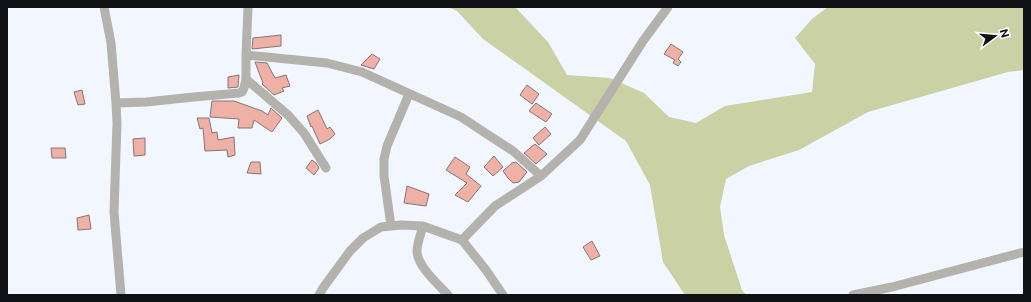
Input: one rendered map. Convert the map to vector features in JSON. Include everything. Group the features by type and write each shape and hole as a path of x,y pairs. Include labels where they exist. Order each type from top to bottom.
{"street":[{"path":"104,7 111,43 116,102 117,123 114,212 121,295"},
{"path":"116,102 146,102 242,92 246,79 248,7"},
{"path":"462,240 495,206 541,176 580,140 643,41 668,7"},
{"path":"246,55 327,63 362,72 461,117 513,151 541,176"},
{"path":"246,79 288,115 304,133 326,168"},
{"path":"391,226 384,176 384,159 387,146 409,94"},
{"path":"319,295 350,251 363,238 381,227 401,225 423,226 462,240 486,270 503,295"},
{"path":"423,226 417,250 418,256 428,273 448,295"},
{"path":"853,295 892,287 1024,252"}],"green space":[{"path":"448,7 515,7 548,42 567,75 610,78 644,93 669,117 696,123 725,106 812,92 815,64 795,38 812,19 828,7 1024,7 1024,70 1008,72 868,112 799,150 749,166 726,179 720,207 724,235 742,290 746,295 685,295 663,262 650,185 626,141 483,39 457,11"}],"building":[{"path":"281,35 281,46 252,49 253,38"},
{"path":"671,44 683,52 678,59 681,62 678,66 673,63 675,60 664,54"},
{"path":"372,54 380,59 374,69 361,65"},
{"path":"255,62 267,63 275,78 286,75 290,86 282,88 284,91 274,95 262,84 263,83"},
{"path":"239,75 238,87 228,88 228,77"},
{"path":"527,85 539,94 532,104 520,95"},
{"path":"82,90 85,104 78,105 74,92"},
{"path":"212,101 234,101 262,111 268,115 271,108 282,118 272,132 254,120 252,128 238,128 239,119 210,117"},
{"path":"536,103 552,114 546,122 529,111"},
{"path":"318,110 327,129 330,127 335,134 330,139 320,144 307,116"},
{"path":"197,118 209,118 212,133 217,132 218,140 234,137 235,155 228,157 227,150 205,151 203,128 200,129"},
{"path":"545,127 551,134 539,145 533,138"},
{"path":"145,138 145,155 134,156 133,139"},
{"path":"535,144 547,154 536,164 524,153"},
{"path":"51,148 65,148 66,158 52,158"},
{"path":"494,156 503,167 493,176 484,167"},
{"path":"455,157 470,167 466,174 481,186 468,202 455,195 467,183 446,170"},
{"path":"312,160 319,168 314,175 306,168"},
{"path":"251,162 260,162 261,174 247,173"},
{"path":"516,162 527,172 519,182 513,183 503,171 512,163"},
{"path":"407,186 429,194 426,206 404,203"},
{"path":"89,215 91,229 78,230 77,218"},
{"path":"592,241 600,256 591,260 583,247"}]}
